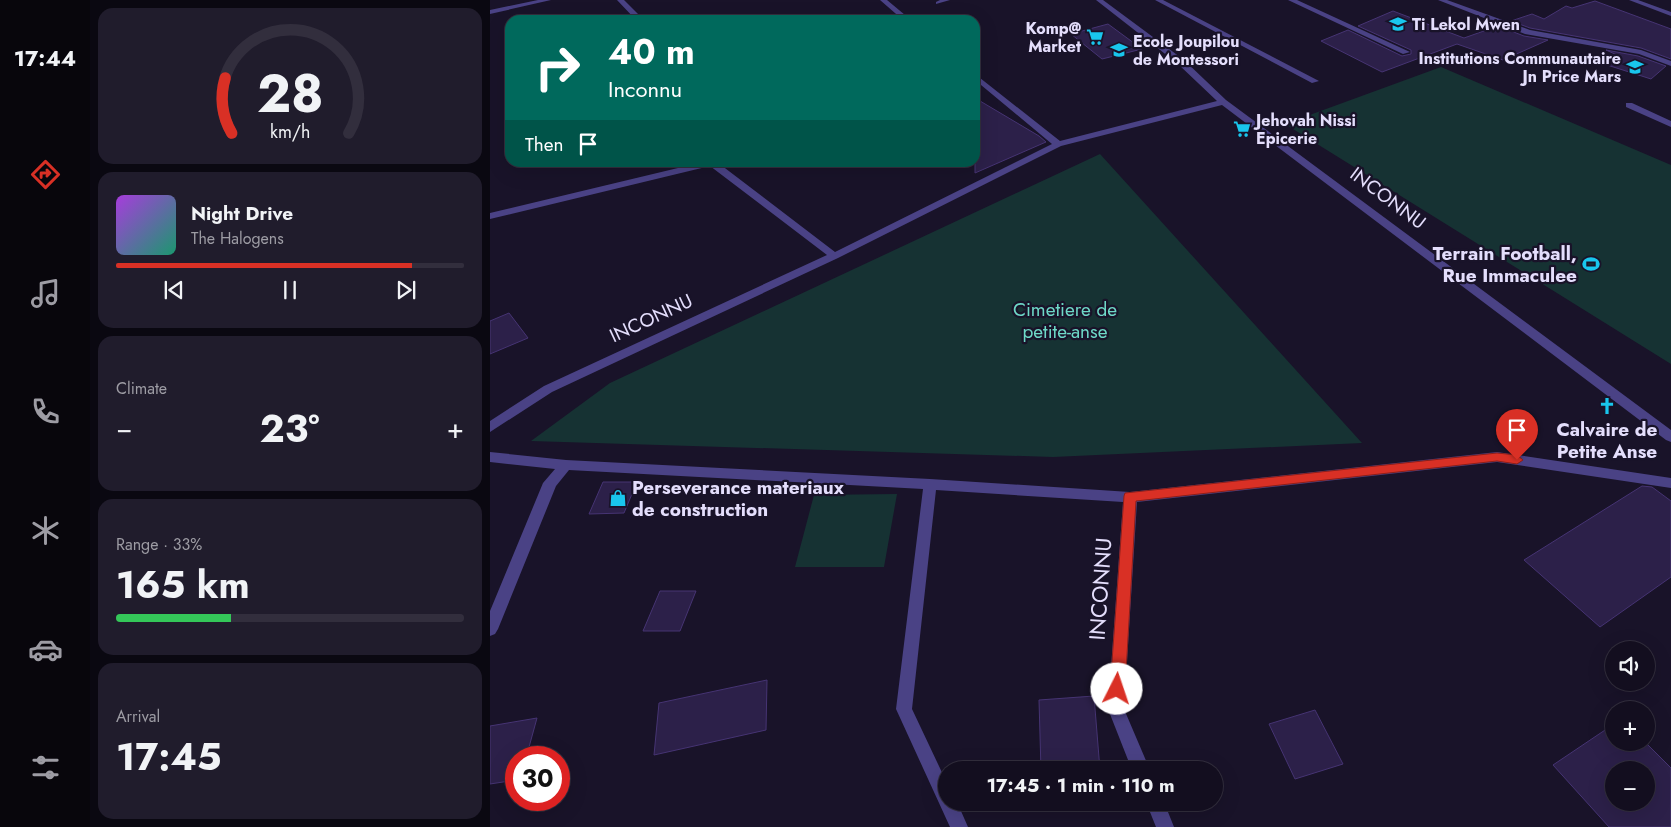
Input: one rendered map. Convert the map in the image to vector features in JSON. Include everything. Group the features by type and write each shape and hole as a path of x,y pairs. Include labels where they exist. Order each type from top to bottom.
{"street":[{"path":"490,12 548,0"},
{"path":"620,0 635,15"},
{"path":"883,0 901,15"},
{"path":"938,2 947,0"},
{"name":"INCONNU","path":"1099,0 1181,62 1223,102 1671,437"},
{"path":"1158,0 1315,81"},
{"path":"1292,0 1406,52"},
{"path":"1441,0 1528,32 1641,52 1671,64"},
{"path":"1632,0 1671,14"},
{"path":"980,80 1058,144"},
{"name":"INCONNU","path":"490,427 548,389 834,256 1058,144 1223,102"},
{"path":"1629,105 1671,124"},
{"path":"490,216 699,167"},
{"path":"716,167 834,256"},
{"path":"490,457 566,465 1130,496 1497,457 1671,483"},
{"path":"490,629 550,483 566,465"},
{"path":"930,484 904,709 938,782"},
{"name":"INCONNU","path":"1130,496 1116,709 1137,761"},
{"path":"952,811 959,827"},
{"path":"1159,811 1165,827"}],"green space":[{"name":"Terrain Football, Rue Immaculee","path":"1441,67 1671,165 1671,364 1285,124"},
{"name":"Cimetiere de petite-anse","path":"1100,154 1362,443 1053,457 531,441 610,383"},
{"path":"897,494 884,567 795,567 814,495"}],"building":[{"path":"1595,1 1671,29 1671,59 1641,48 1530,28 1511,21 1532,14 1544,19 1566,6 1572,8"},
{"path":"1393,11 1464,38 1498,26 1524,36 1548,40 1503,60 1457,44 1382,72 1321,41 1348,30 1402,56 1411,54 1411,50 1358,26"},
{"path":"1108,24 1142,49 1102,59 1071,34"},
{"path":"1606,50 1638,56 1666,66 1651,79 1604,64 1617,55"},
{"path":"980,101 1046,142 975,173 975,167 980,167"},
{"path":"509,313 528,338 490,354 490,321"},
{"path":"603,482 637,482 624,513 589,514"},
{"path":"1642,486 1652,487 1671,501 1671,577 1600,627 1524,560"},
{"path":"660,591 696,591 680,631 643,631"},
{"path":"767,680 766,730 654,755 659,703"},
{"path":"1094,696 1099,761 1041,761 1039,700"},
{"path":"1315,710 1343,764 1295,779 1269,724"},
{"path":"537,718 529,746 505,746 505,782 490,784 490,726"},
{"path":"1605,730 1605,751 1654,751 1671,768 1671,827 1609,827 1553,765"}],"place":[{"name":"Ti Lekol Mwen","path":"1398,24"},
{"name":"Komp@ Market","path":"1095,37"},
{"name":"Ecole Joupilou de Montessori","path":"1119,50"},
{"name":"Institutions Communautaire Jn Price Mars","path":"1635,67"},
{"name":"Jehovah Nissi Epicerie","path":"1242,129"},
{"name":"Terrain Football, Rue Immaculee","path":"1591,264"},
{"name":"Calvaire de Petite Anse","path":"1607,406"},
{"name":"Perseverance materiaux de construction","path":"618,498"}],"route":[{"path":"1117,689 1130,496 1497,457 1517,460"}]}
